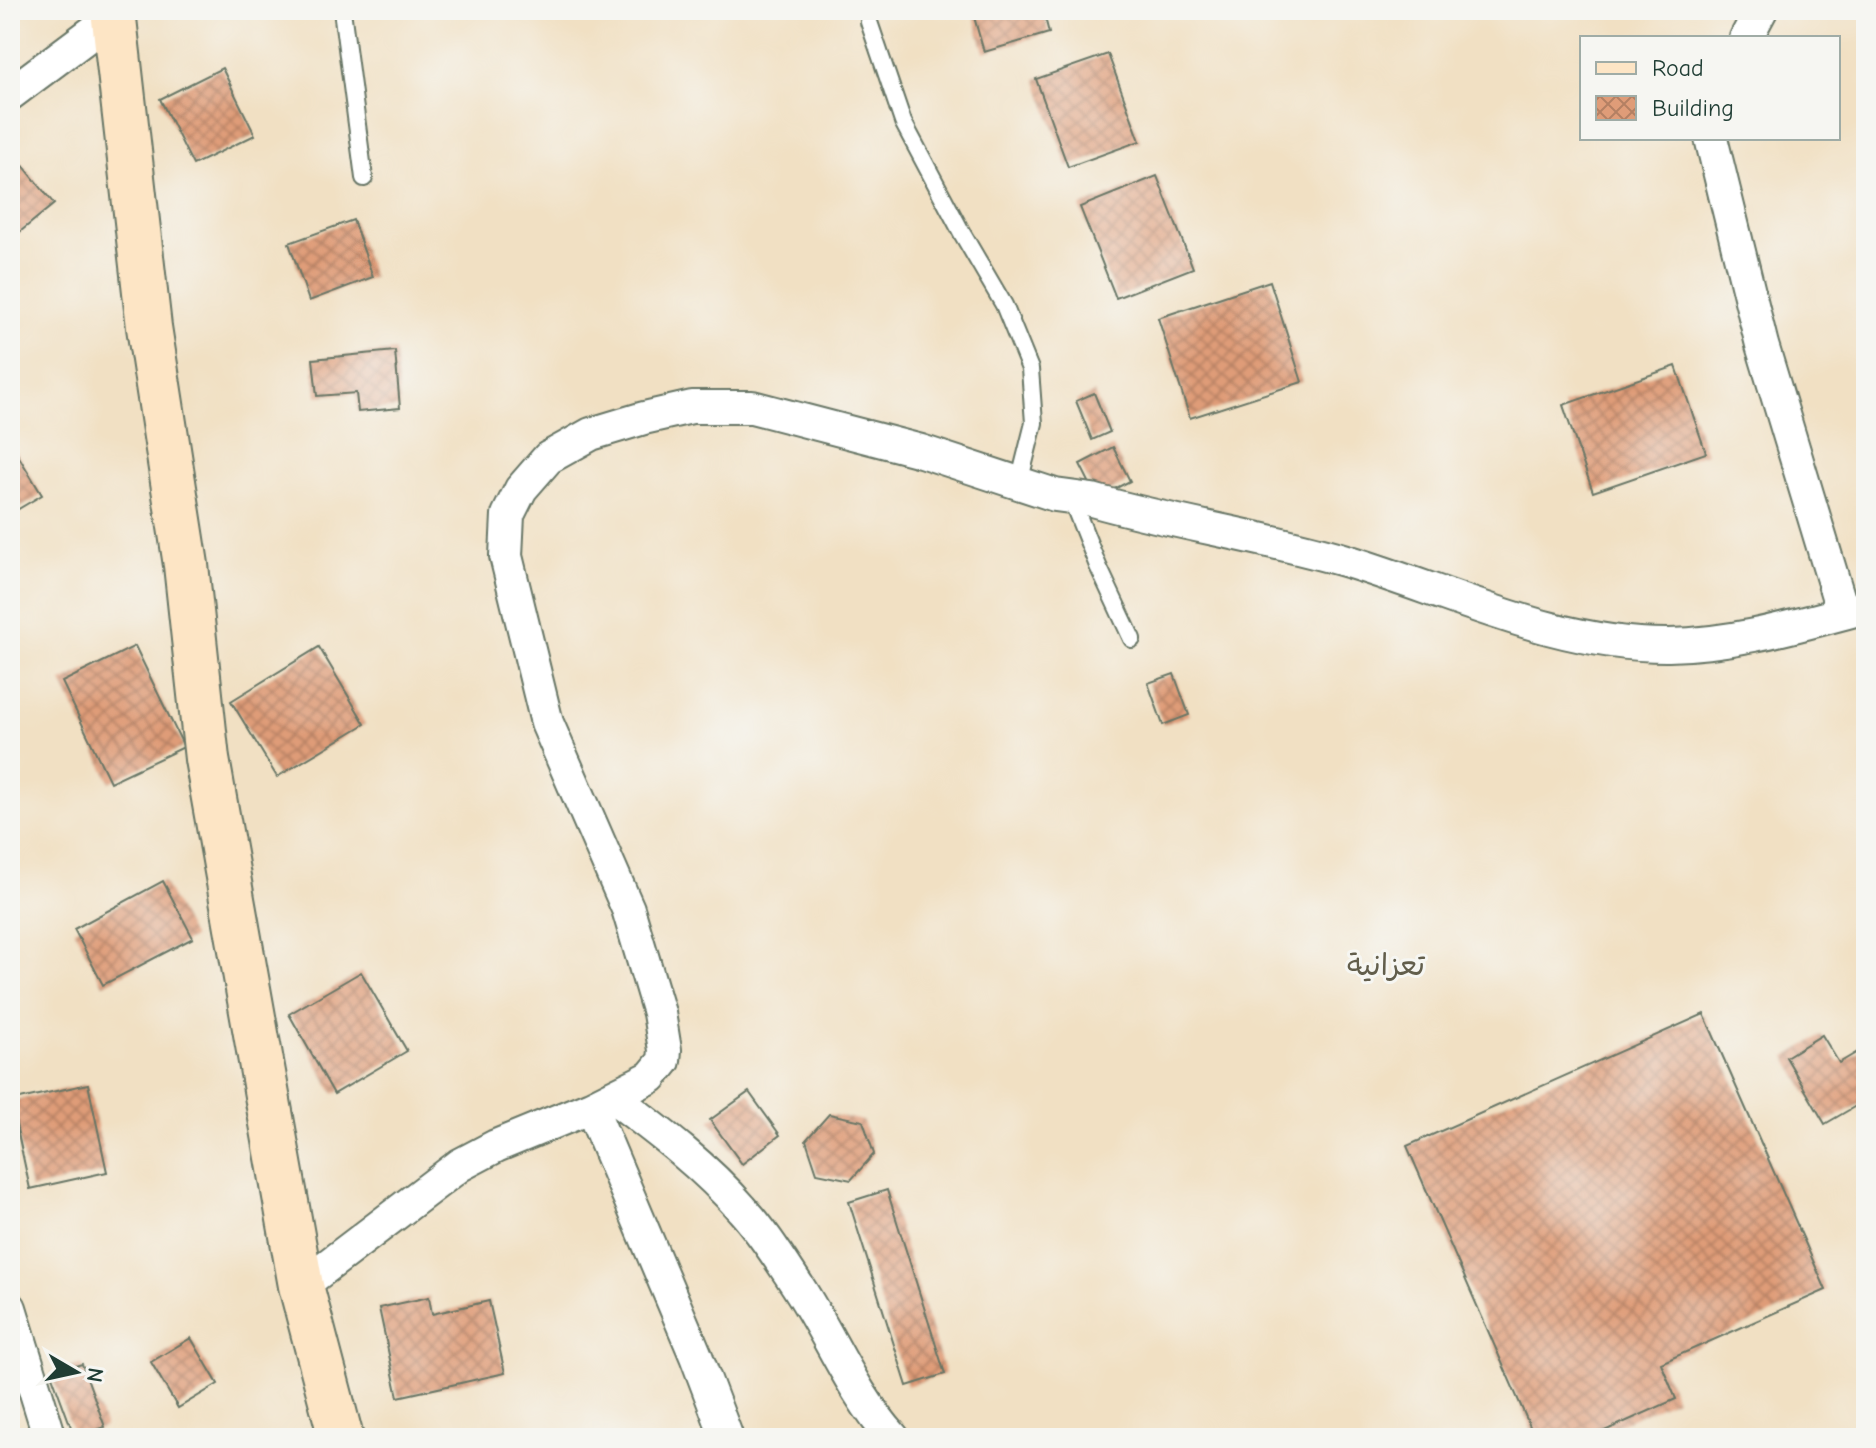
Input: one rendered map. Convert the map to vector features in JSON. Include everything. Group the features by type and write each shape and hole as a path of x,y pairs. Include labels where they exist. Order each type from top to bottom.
{"street":[{"path":"1747,36 1761,10"},
{"path":"10,94 113,13"},
{"path":"113,13 149,327 186,565 207,759 301,1286 341,1438"},
{"path":"301,1286 460,1165 496,1146 602,1102 651,1077 664,1061 659,1013 628,909 547,723 506,556 508,515 521,489 548,458 591,434 692,407 752,407 921,451 1071,498 1092,500 1346,561 1488,612 1608,641 1669,645 1723,641 1776,632 1854,610 1762,345 1711,140"},
{"path":"602,1102 727,1438"},
{"path":"602,1102 696,1164 742,1208 802,1292 849,1379 893,1438"},
{"path":"10,1308 50,1438"}],"lane":[{"path":"342,10 364,178"},
{"path":"869,22 903,122 1004,305 1030,369 1034,423 1019,483"},
{"path":"1071,498 1132,639"}],"building":[{"path":"972,10 1043,10 1049,33 984,52"},
{"path":"1108,54 1140,141 1068,167 1036,79"},
{"path":"222,68 255,135 193,165 160,99"},
{"path":"10,149 54,204 10,240"},
{"path":"1157,176 1193,268 1116,298 1080,207"},
{"path":"353,220 373,277 309,301 289,243"},
{"path":"1270,281 1302,382 1190,418 1158,318"},
{"path":"395,351 400,408 358,412 356,393 317,396 313,359"},
{"path":"1676,366 1706,453 1593,492 1563,405"},
{"path":"1094,393 1110,432 1092,440 1076,401"},
{"path":"10,442 42,495 10,514"},
{"path":"1113,447 1130,481 1097,498 1080,464"},
{"path":"135,646 184,747 110,782 62,682"},
{"path":"319,647 365,724 277,777 231,701"},
{"path":"1174,674 1189,715 1163,725 1148,683"},
{"path":"163,881 193,938 103,985 74,929"},
{"path":"361,972 407,1051 334,1094 289,1014"},
{"path":"1704,1014 1826,1290 1661,1363 1676,1399 1589,1438 1535,1438 1407,1146"},
{"path":"1822,1035 1839,1063 1866,1047 1866,1100 1825,1124 1786,1057"},
{"path":"88,1084 107,1172 30,1189 11,1101"},
{"path":"749,1092 780,1135 742,1164 710,1120"},
{"path":"829,1114 863,1121 874,1154 851,1180 817,1173 806,1140"},
{"path":"887,1190 945,1374 907,1386 849,1202"},
{"path":"429,1297 432,1314 489,1301 505,1373 398,1397 379,1308"},
{"path":"191,1338 218,1384 178,1408 151,1362"},
{"path":"82,1364 105,1427 75,1438 51,1373"}],"district":[{"name":"تعزانية","path":"1386,965"}]}
